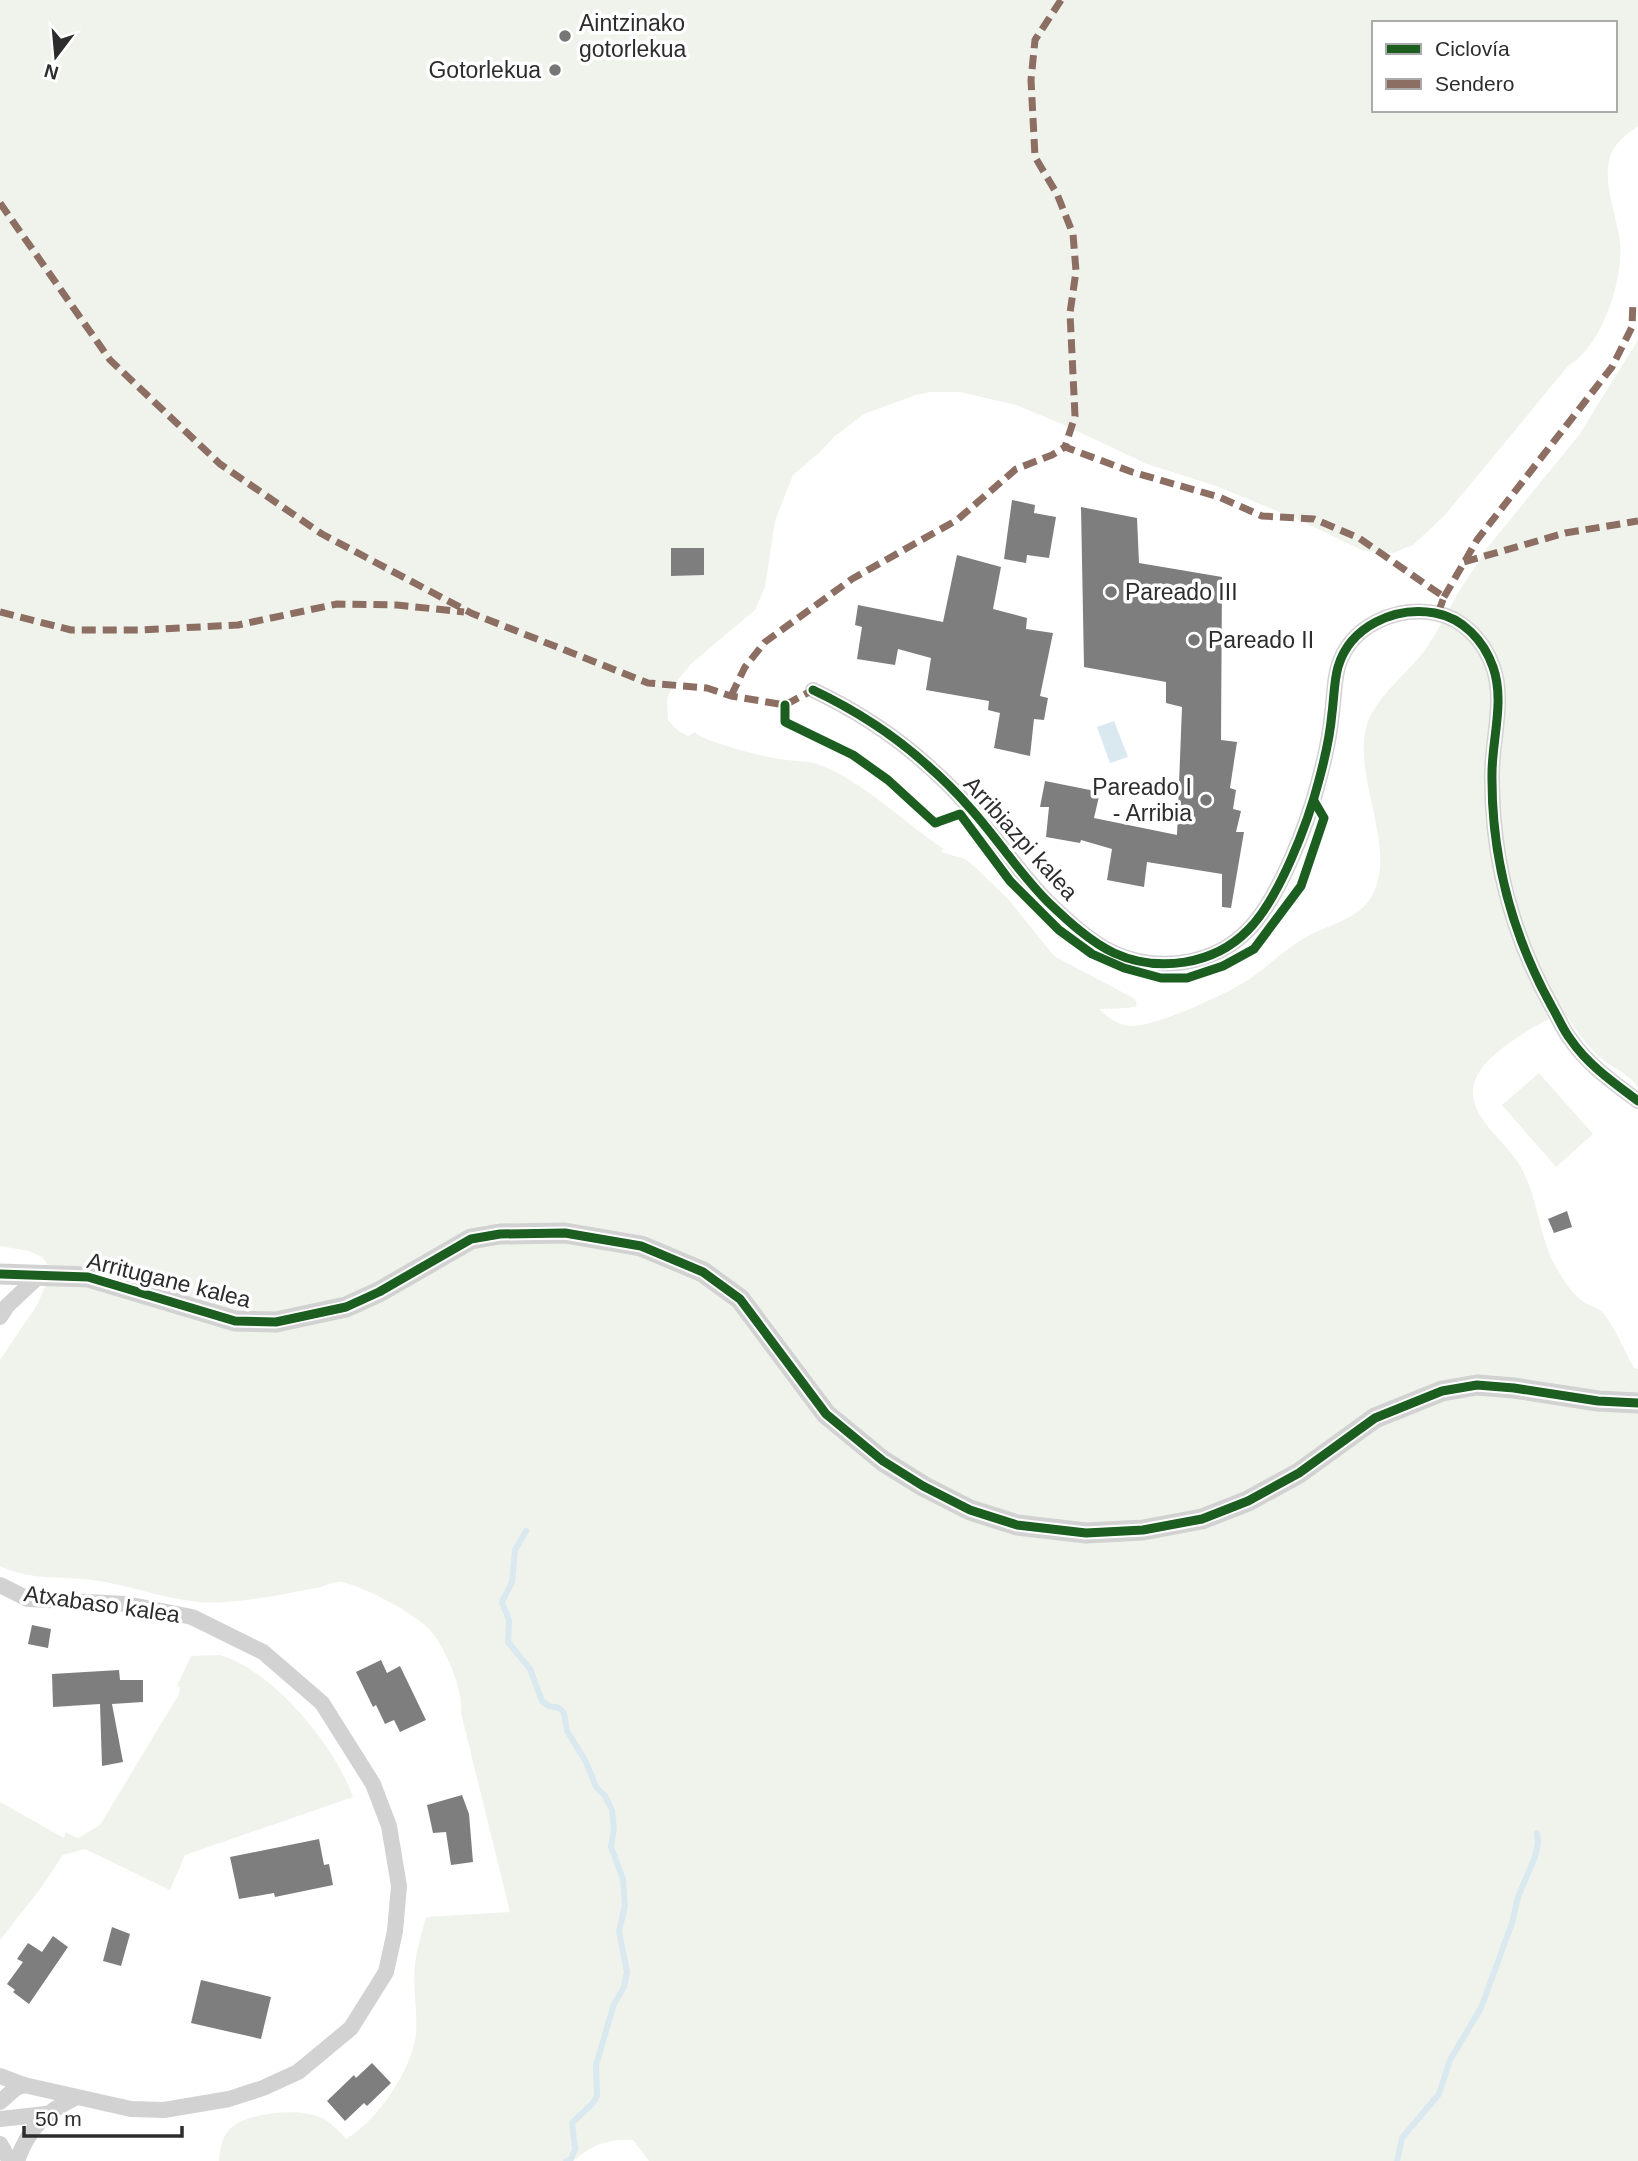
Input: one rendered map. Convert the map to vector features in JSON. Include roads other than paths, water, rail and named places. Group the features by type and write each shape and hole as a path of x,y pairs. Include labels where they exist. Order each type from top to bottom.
{"street":[{"name":"Arribiazpi kalea","path":"813,690 843,704 926,763 970,807 1033,886 1080,930 1114,953 1150,963 1183,964 1209,957 1231,946 1250,929 1282,876 1314,802 1326,753 1338,668 1348,646 1380,618 1410,611 1438,613 1463,625 1483,645 1495,672 1497,698 1492,818 1498,862 1529,965 1570,1039 1607,1078 1638,1101"},
{"name":"Arritugane kalea","path":"0,1274 88,1277 235,1321 276,1322 346,1307 379,1292 471,1239 500,1234 565,1233 641,1246 702,1272 740,1299 826,1414 883,1461 923,1486 970,1510 1017,1525 1086,1533 1143,1530 1202,1519 1248,1501 1299,1473 1375,1418 1442,1391 1477,1385 1598,1401 1638,1403"},
{"path":"0,1317 41,1275"},
{"name":"Atxabaso kalea","path":"0,1585 28,1598 126,1604 192,1617 263,1652 322,1703 373,1784 389,1826 399,1886 395,1931 386,1972 351,2028 298,2072 264,2088 195,2107 163,2110 131,2109 75,2098 0,2077"},
{"path":"0,2102 16,2088 24,2085"},
{"path":"18,2161 30,2132 46,2114 75,2098"},
{"path":"0,2119 46,2114"},
{"path":"0,2144 10,2161"}],"waterway":[{"path":"526,1531 515,1550 512,1582 502,1602 509,1620 508,1642 530,1669 542,1701 564,1713 567,1731 586,1762 596,1787 605,1796 612,1810 614,1829 611,1847 623,1879 625,1906 619,1931 627,1972 624,1987 614,2004 596,2065 597,2096 572,2123 575,2149 571,2159 566,2161"},
{"path":"1397,2161 1402,2138 1439,2094 1450,2060 1481,2008 1512,1923 1518,1897 1535,1857 1537,1833"}],"place":[{"name":"Aintzinako gotorlekua","path":"565,36"},
{"name":"Gotorlekua","path":"555,70"},
{"name":"Pareado III","path":"1111,592"},
{"name":"Pareado II","path":"1194,640"},
{"name":"Pareado I - Arribia","path":"1206,800"}]}
